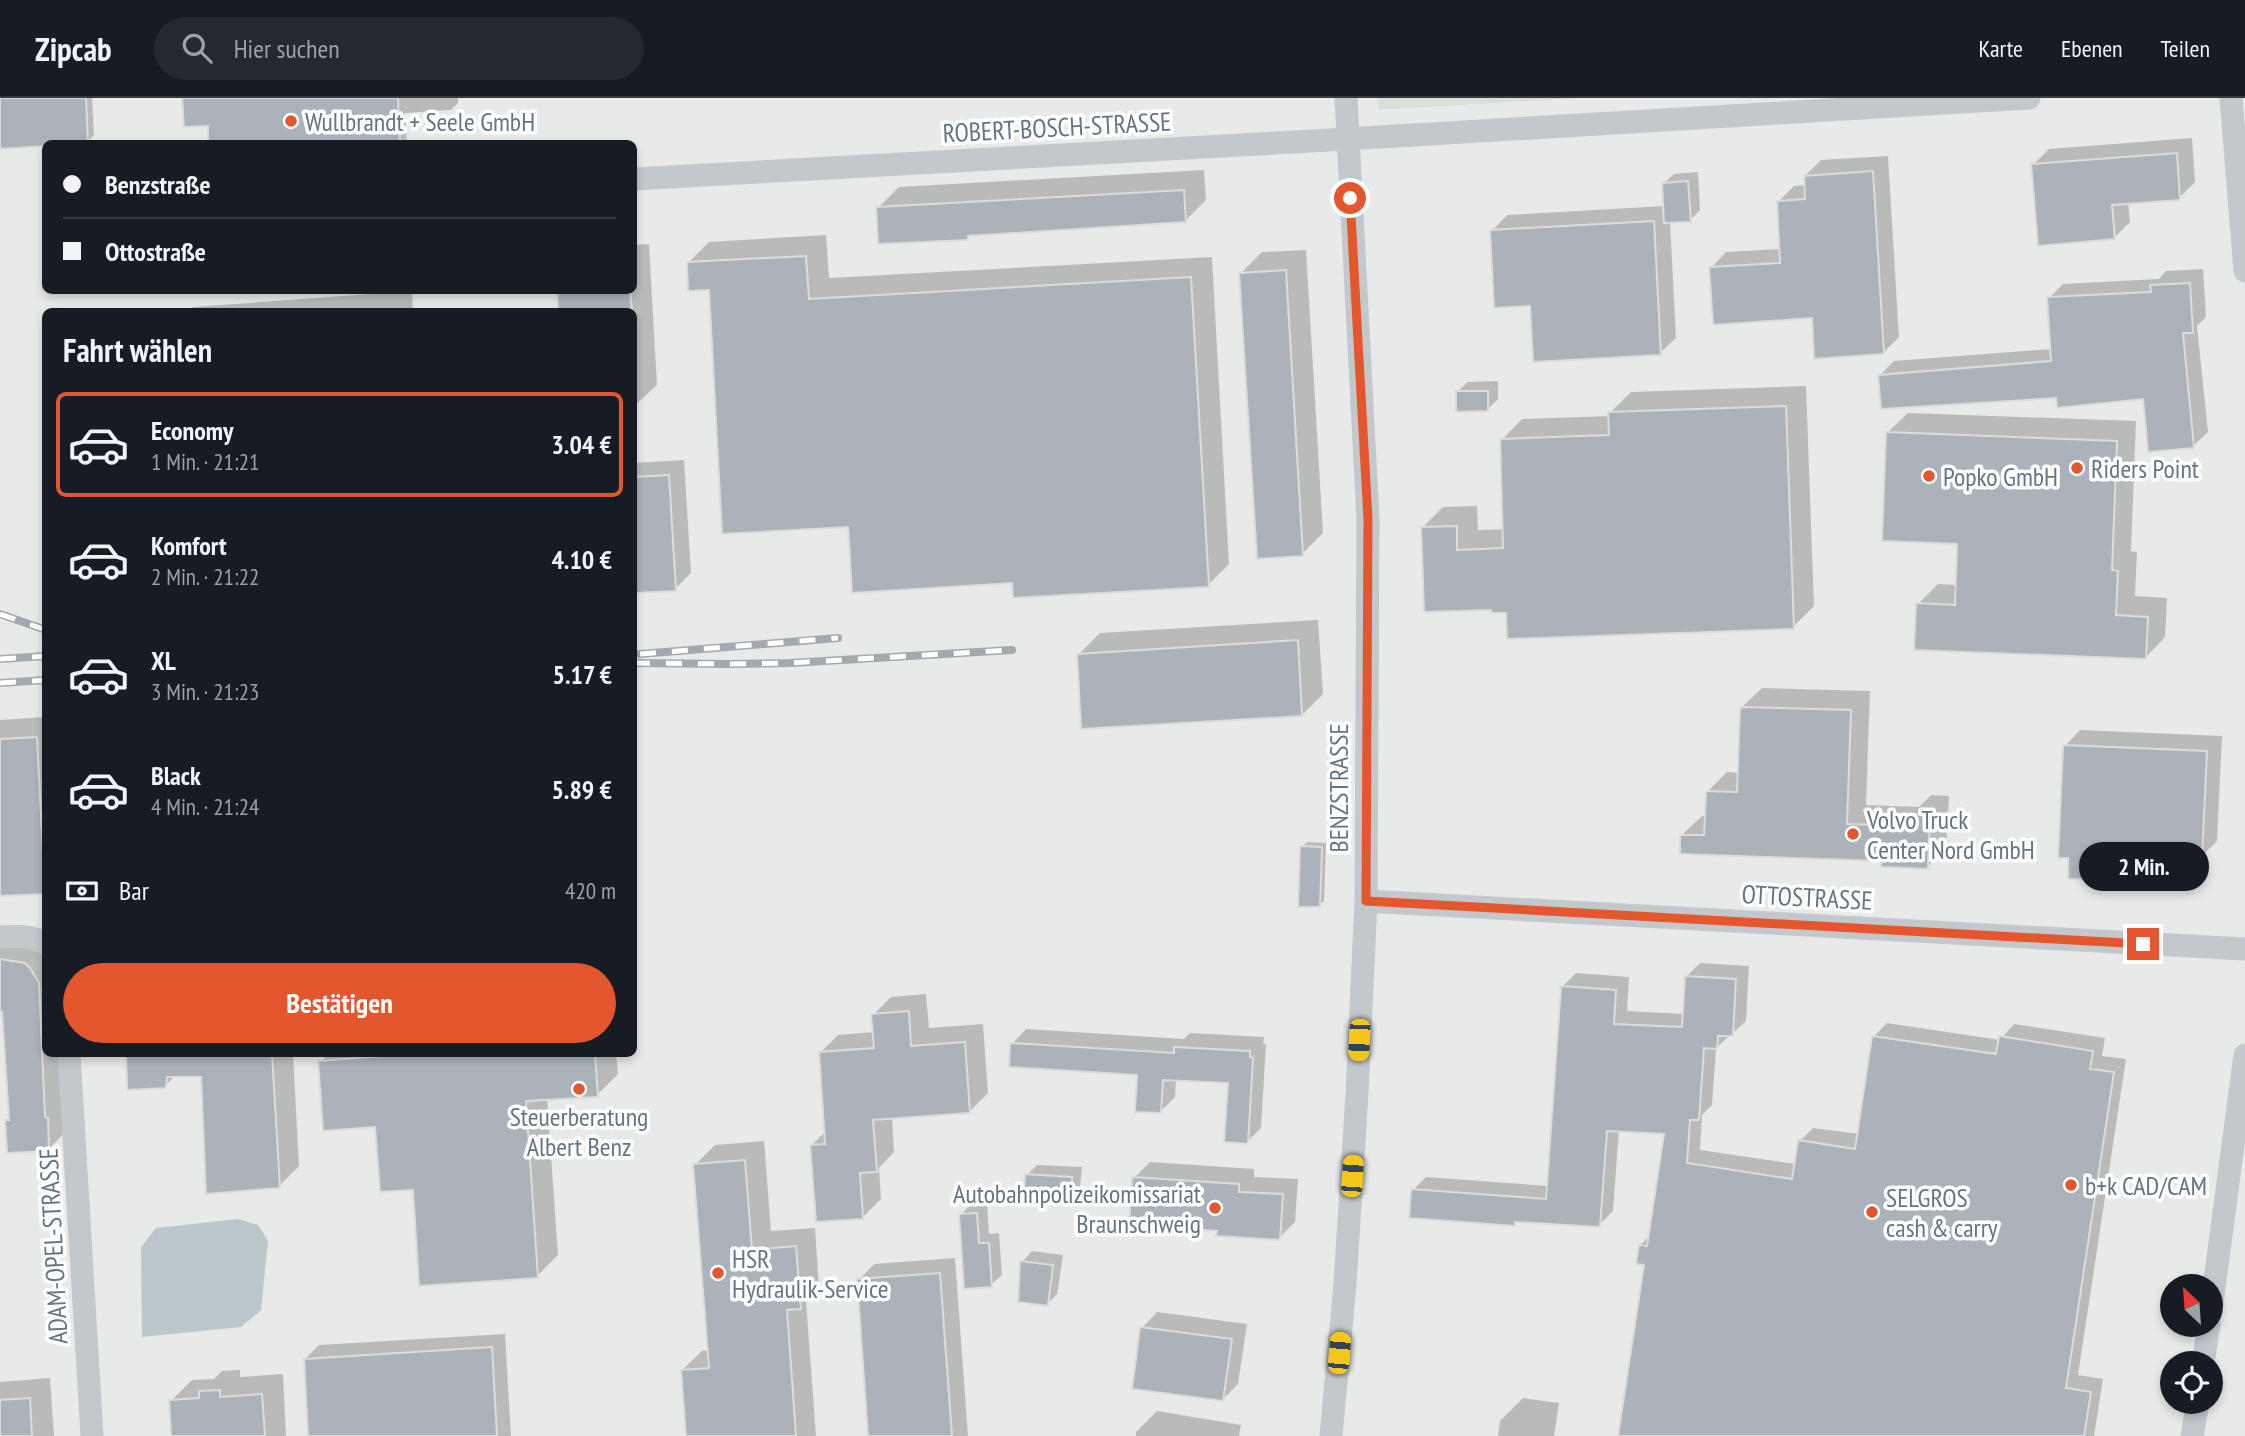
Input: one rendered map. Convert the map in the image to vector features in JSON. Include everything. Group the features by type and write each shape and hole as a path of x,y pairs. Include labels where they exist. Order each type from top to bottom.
{"street":[{"name":"BENZSTRASSE","path":"1331,1436 1345,1284 1366,901 1368,519 1346,98"},
{"name":"ROBERT-BOSCH-STRASSE","path":"637,179 2029,98"},
{"path":"2231,98 2245,271"},
{"name":"OTTOSTRASSE","path":"1366,901 2245,949"},
{"path":"0,937 36,938 42,942"},
{"path":"2223,1276 2234,1240 2245,1055"},
{"name":"ADAM-OPEL-STRASSE","path":"69,1057 92,1436"},
{"path":"2192,1436 2195,1414"}],"shaded area":[{"path":"0,98 1378,98 1379,110 1582,98 2245,98 2245,1436 0,1436"},
{"path":"1378,98 1582,98 1378,110"},
{"path":"238,1219 258,1225 268,1241 261,1310 241,1327 142,1337 141,1247 156,1228"}],"building":[{"path":"0,98 86,98 88,140 42,140 42,146 0,149"},
{"name":"Wullbrandt + Seele GmbH","path":"182,98 398,98 400,140 208,140 208,126 184,127"},
{"path":"2177,153 2180,200 2112,205 2115,239 2038,246 2031,164"},
{"path":"1873,171 1884,354 1814,359 1812,318 1713,325 1709,267 1780,263 1777,201 1805,199 1804,176"},
{"path":"1688,181 1691,222 1664,223 1662,183"},
{"path":"1184,190 1186,222 968,236 968,240 878,244 876,207"},
{"path":"1654,221 1661,355 1533,362 1530,306 1494,308 1490,230"},
{"path":"806,256 809,299 1191,277 1209,587 1013,598 1012,583 852,593 848,527 722,534 709,290 688,291 687,262"},
{"path":"1286,270 1303,556 1257,559 1239,273"},
{"path":"2190,283 2193,333 2183,333 2194,448 2148,452 2143,399 2057,408 2056,398 1881,409 1878,375 2051,361 2047,297 2151,292 2150,285"},
{"path":"557,294 630,294 632,308 558,308"},
{"path":"1456,391 1488,391 1488,411 1456,412"},
{"path":"1786,406 1794,629 1507,639 1506,613 1491,613 1491,610 1424,612 1421,527 1457,526 1457,550 1503,548 1500,439 1609,435 1608,412"},
{"path":"1886,432 2117,441 2112,570 2118,571 2116,615 2148,617 2146,659 1914,650 1916,603 1955,605 1957,544 1882,541"},
{"path":"669,475 676,591 637,593 637,477"},
{"path":"1298,640 1302,716 1081,729 1077,654"},
{"path":"1740,707 1851,710 1847,824 1909,826 1910,814 1930,815 1928,869 1881,867 1881,861 1680,854 1680,835 1704,835 1706,791 1737,792"},
{"path":"37,737 42,894 0,896 0,739"},
{"path":"2063,745 2207,751 2202,859 2174,858 2172,883 2068,879 2068,858 2058,858"},
{"path":"1300,846 1322,847 1320,907 1298,907"},
{"path":"0,959 25,963 39,983 49,1151 7,1153 5,1120 9,1120 0,1012"},
{"name":"SELGROS cash & carry","path":"1685,976 1736,979 1733,1036 1718,1036 1717,1049 1704,1048 1699,1120 1690,1120 1687,1163 1792,1179 1798,1140 1855,1149 1872,1036 1996,1054 1999,1036 2093,1051 2090,1069 2114,1072 2066,1388 2091,1392 2084,1436 1618,1436 1644,1265 1636,1264 1639,1245 1647,1246 1664,1134 1607,1131 1600,1227 1515,1222 1515,1226 1409,1218 1411,1189 1546,1199 1561,986 1616,990 1614,1024 1682,1027"},
{"path":"909,1011 911,1046 965,1042 970,1113 873,1120 877,1172 860,1173 863,1219 816,1222 810,1145 825,1144 819,1052 874,1048 871,1014"},
{"path":"1010,1043 1174,1053 1174,1047 1250,1051 1250,1057 1253,1058 1248,1144 1224,1142 1228,1083 1163,1080 1161,1113 1135,1112 1137,1075 1009,1067"},
{"path":"126,1057 272,1057 280,1188 206,1194 201,1077 167,1077 166,1088 127,1090"},
{"path":"370,1057 595,1057 598,1097 526,1101 538,1278 419,1286 413,1190 380,1192 375,1127 323,1131 318,1061"},
{"path":"745,1160 752,1250 796,1246 801,1309 787,1310 796,1436 686,1436 681,1370 709,1368 693,1164"},
{"path":"1025,1174 1072,1177 1071,1200 1024,1197"},
{"path":"1132,1177 1239,1184 1239,1192 1283,1194 1280,1240 1216,1236 1217,1231 1129,1225"},
{"path":"977,1213 979,1243 989,1243 992,1287 964,1289 959,1214"},
{"path":"1020,1261 1053,1265 1048,1306 1018,1302"},
{"path":"940,1273 952,1436 868,1436 857,1279"},
{"path":"1140,1327 1232,1339 1223,1401 1132,1389"},
{"path":"492,1347 497,1436 308,1436 304,1359"},
{"path":"220,1390 220,1397 262,1394 265,1436 171,1436 169,1400 199,1398 199,1391"},
{"path":"30,1398 32,1436 0,1436 0,1400"}],"railway":[{"path":"0,614 42,629"},
{"path":"640,654 838,638"},
{"path":"637,663 790,663 1012,650"},
{"path":"0,659 42,656"},
{"path":"0,683 42,680"}],"place":[{"name":"Wullbrandt + Seele GmbH","path":"291,121"},
{"name":"Riders Point","path":"2077,468"},
{"name":"Popko GmbH","path":"1929,476"},
{"name":"Volvo Truck Center Nord GmbH","path":"1853,834"},
{"name":"Steuerberatung Albert Benz","path":"579,1089"},
{"name":"b+k CAD/CAM","path":"2071,1185"},
{"name":"Autobahnpolizeikomissariat Braunschweig","path":"1215,1208"},
{"name":"SELGROS cash & carry","path":"1872,1212"},
{"name":"HSR Hydraulik-Service","path":"718,1273"}],"route":[{"path":"1350,198 1368,519 1366,901 2143,944"}]}
